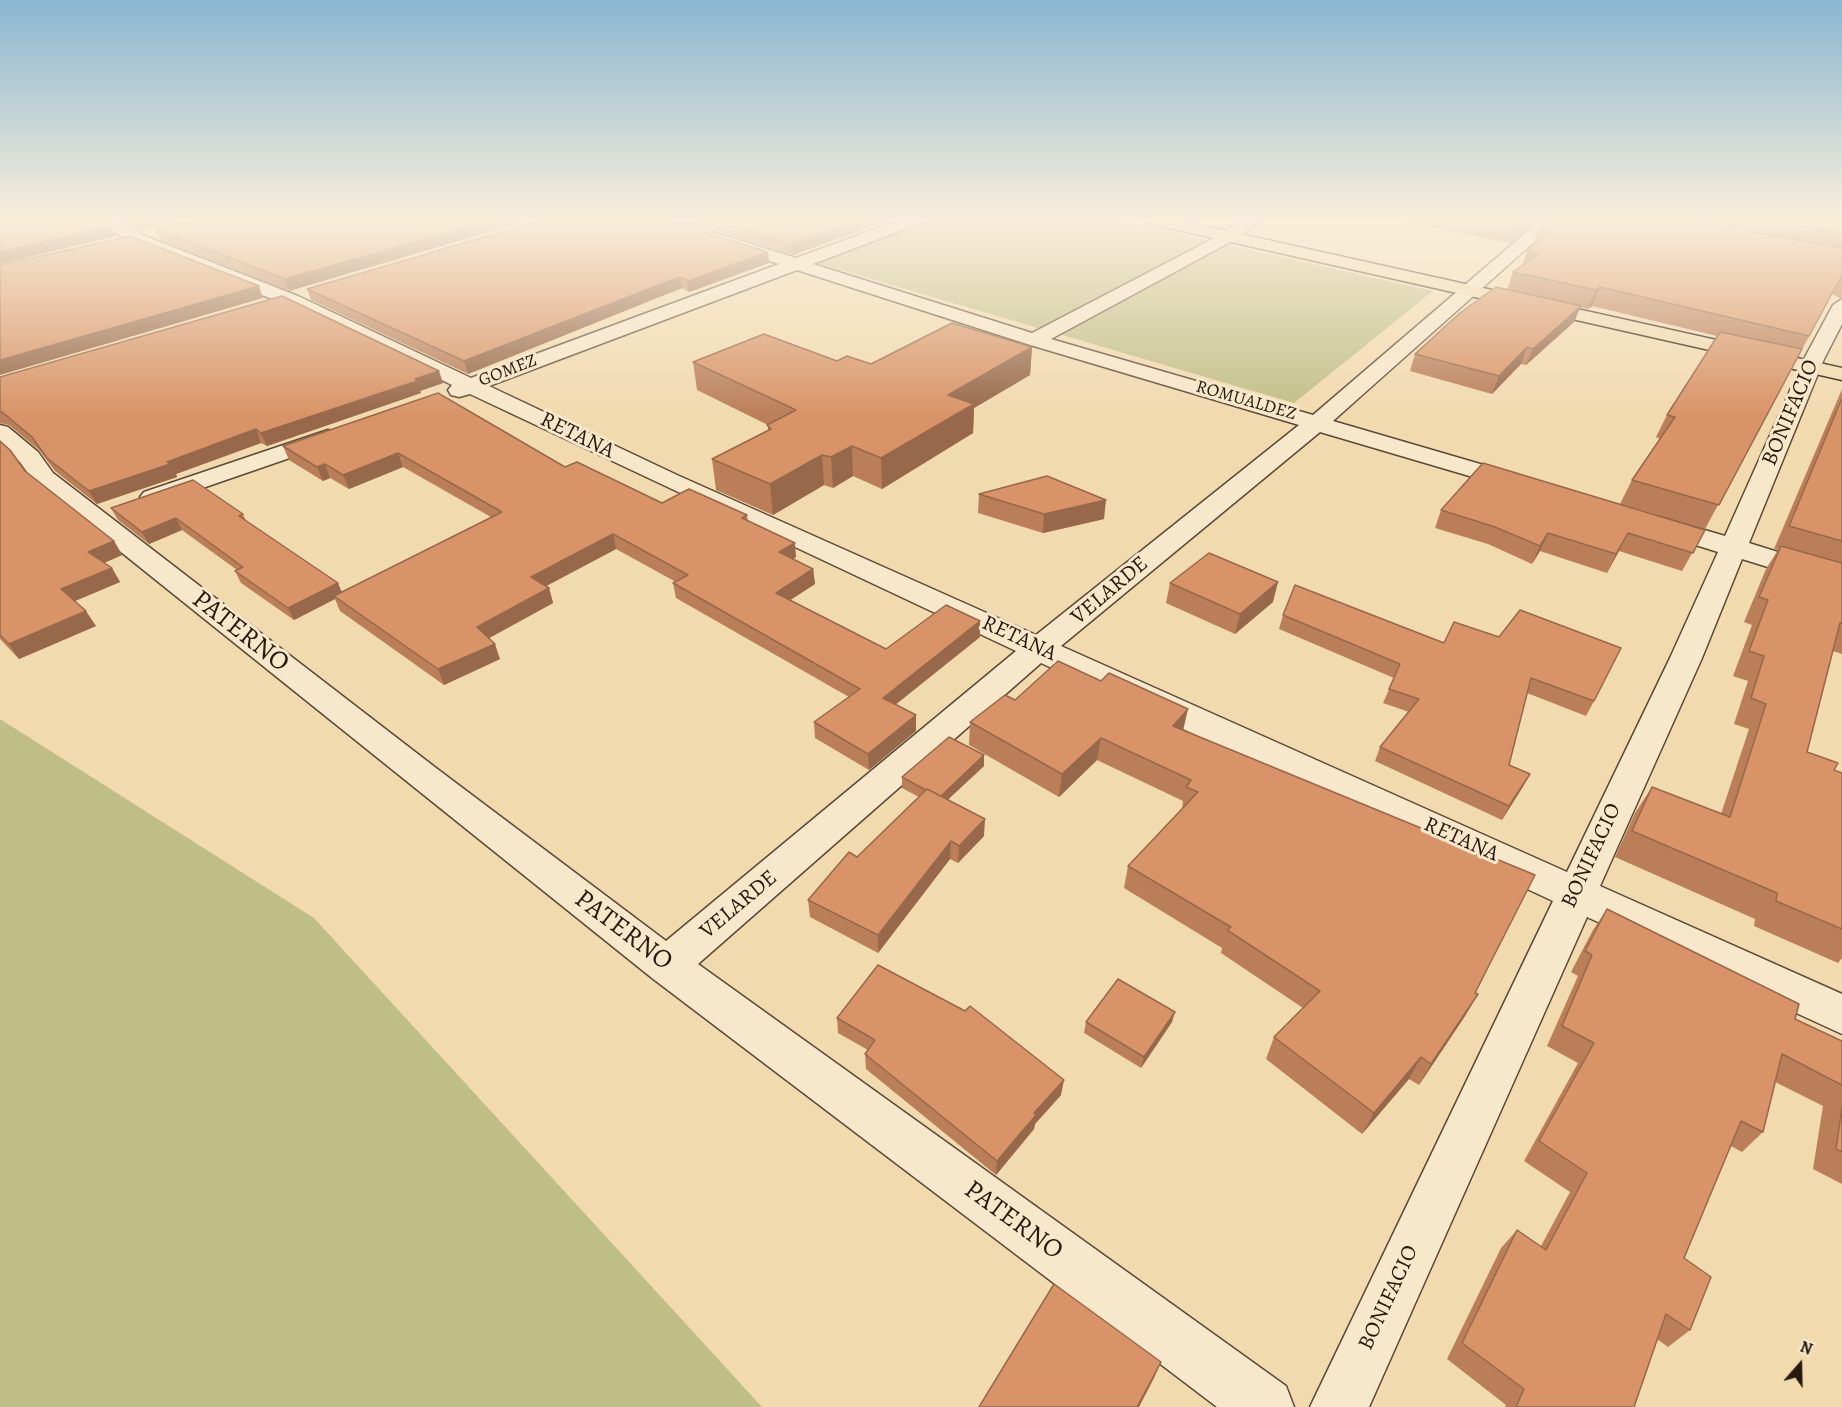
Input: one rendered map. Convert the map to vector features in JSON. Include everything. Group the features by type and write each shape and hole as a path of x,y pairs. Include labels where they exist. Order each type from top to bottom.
{"highway":[{"path":"1438,284 1827,371"}],"street":[{"name":"RETANA","path":"263,284 302,296 470,386 668,480 1576,891 1842,1015"},
{"name":"GOMEZ","path":"438,398 742,284"},
{"name":"ROMUALDEZ","path":"856,284 1035,340 1318,422 1534,488"},
{"path":"1035,340 1141,284"},
{"name":"VELARDE","path":"668,965 1088,607 1318,422 1475,284"},
{"path":"258,309 302,296"},
{"name":"BONIFACIO","path":"1339,1407 1576,891 1686,658 1734,548 1827,371 1842,305"},
{"path":"113,511 351,428"},
{"name":"PATERNO","path":"0,432 29,457 44,478 113,511 423,777 668,965 1265,1407"},
{"path":"1634,518 1842,581"}],"shaded area":[{"path":"887,284 1400,284 1433,291 1294,403"},
{"path":"0,719 314,918 762,1407 0,1407"}],"building":[{"path":"0,284 253,284 259,286 0,360"},
{"path":"325,284 663,284 464,361 307,289"},
{"path":"1567,284 1837,284 1809,336 1600,287 1596,290"},
{"path":"1496,287 1581,306 1533,349 1527,347 1499,376 1415,354 1460,313"},
{"path":"282,296 439,371 415,379 417,381 261,433 256,429 167,462 170,464 89,491 47,458 32,437 0,412 0,377"},
{"path":"952,323 1032,347 948,395 974,404 881,458 852,446 831,457 822,455 770,484 712,459 771,429 767,425 796,410 693,362 764,334 837,361 847,356 871,364"},
{"path":"1720,332 1802,349 1719,505 1632,480 1675,417 1667,415"},
{"path":"438,393 565,467 577,462 662,503 689,489 747,515 742,518 795,543 779,552 813,569 776,593 886,649 946,605 980,621 883,698 916,715 868,754 814,722 860,689 673,583 688,575 613,534 531,577 549,588 477,627 495,644 438,669 334,596 502,512 398,453 343,475 325,464 317,467 283,446"},
{"path":"1842,398 1842,541 1789,526"},
{"path":"0,441 10,450 25,471 114,541 88,552 112,568 61,589 86,611 9,644 0,635"},
{"path":"1483,463 1705,530 1693,553 1628,533 1616,554 1548,533 1540,546 1495,527 1441,510"},
{"path":"1047,476 1106,500 1044,514 979,494"},
{"path":"193,480 243,514 239,516 338,583 288,608 235,571 243,567 176,518 142,532 111,508"},
{"path":"1781,546 1842,563 1842,623 1840,623 1807,752 1838,763 1834,770 1842,773 1842,929 1776,901 1777,893 1632,831 1652,787 1730,817 1766,704 1751,698 1764,656 1749,651 1768,600 1759,597"},
{"path":"1209,553 1278,582 1240,614 1170,583"},
{"path":"1295,585 1444,643 1454,622 1499,637 1520,610 1621,648 1594,701 1531,678 1509,765 1530,774 1509,806 1380,747 1419,699 1389,689 1400,664 1283,615"},
{"path":"1058,661 1101,681 1109,673 1188,709 1173,726 1535,875 1475,993 1478,994 1431,1064 1421,1057 1374,1113 1274,1037 1320,991 1227,930 1231,927 1128,866 1198,792 1186,787 1191,780 1101,738 1062,774 970,722 1005,695 1015,700"},
{"path":"949,737 984,755 941,796 902,777"},
{"path":"927,789 985,819 959,846 951,841 878,935 808,900 849,852 857,857"},
{"path":"1607,909 1799,1004 1795,1019 1842,1041 1842,1085 1782,1054 1763,1132 1741,1121 1684,1258 1711,1277 1690,1330 1666,1314 1634,1407 1516,1407 1524,1389 1462,1343 1517,1230 1546,1250 1587,1173 1539,1141 1594,1043 1562,1026 1592,955 1585,951"},
{"path":"878,965 965,1011 970,1006 1064,1080 1034,1113 1036,1115 997,1161 865,1054 875,1040 837,1018"},
{"path":"1118,979 1175,1012 1144,1057 1086,1022"},
{"path":"1842,1107 1842,1152 1836,1149"},
{"path":"1054,1284 1161,1362 1137,1407 979,1407"}]}
